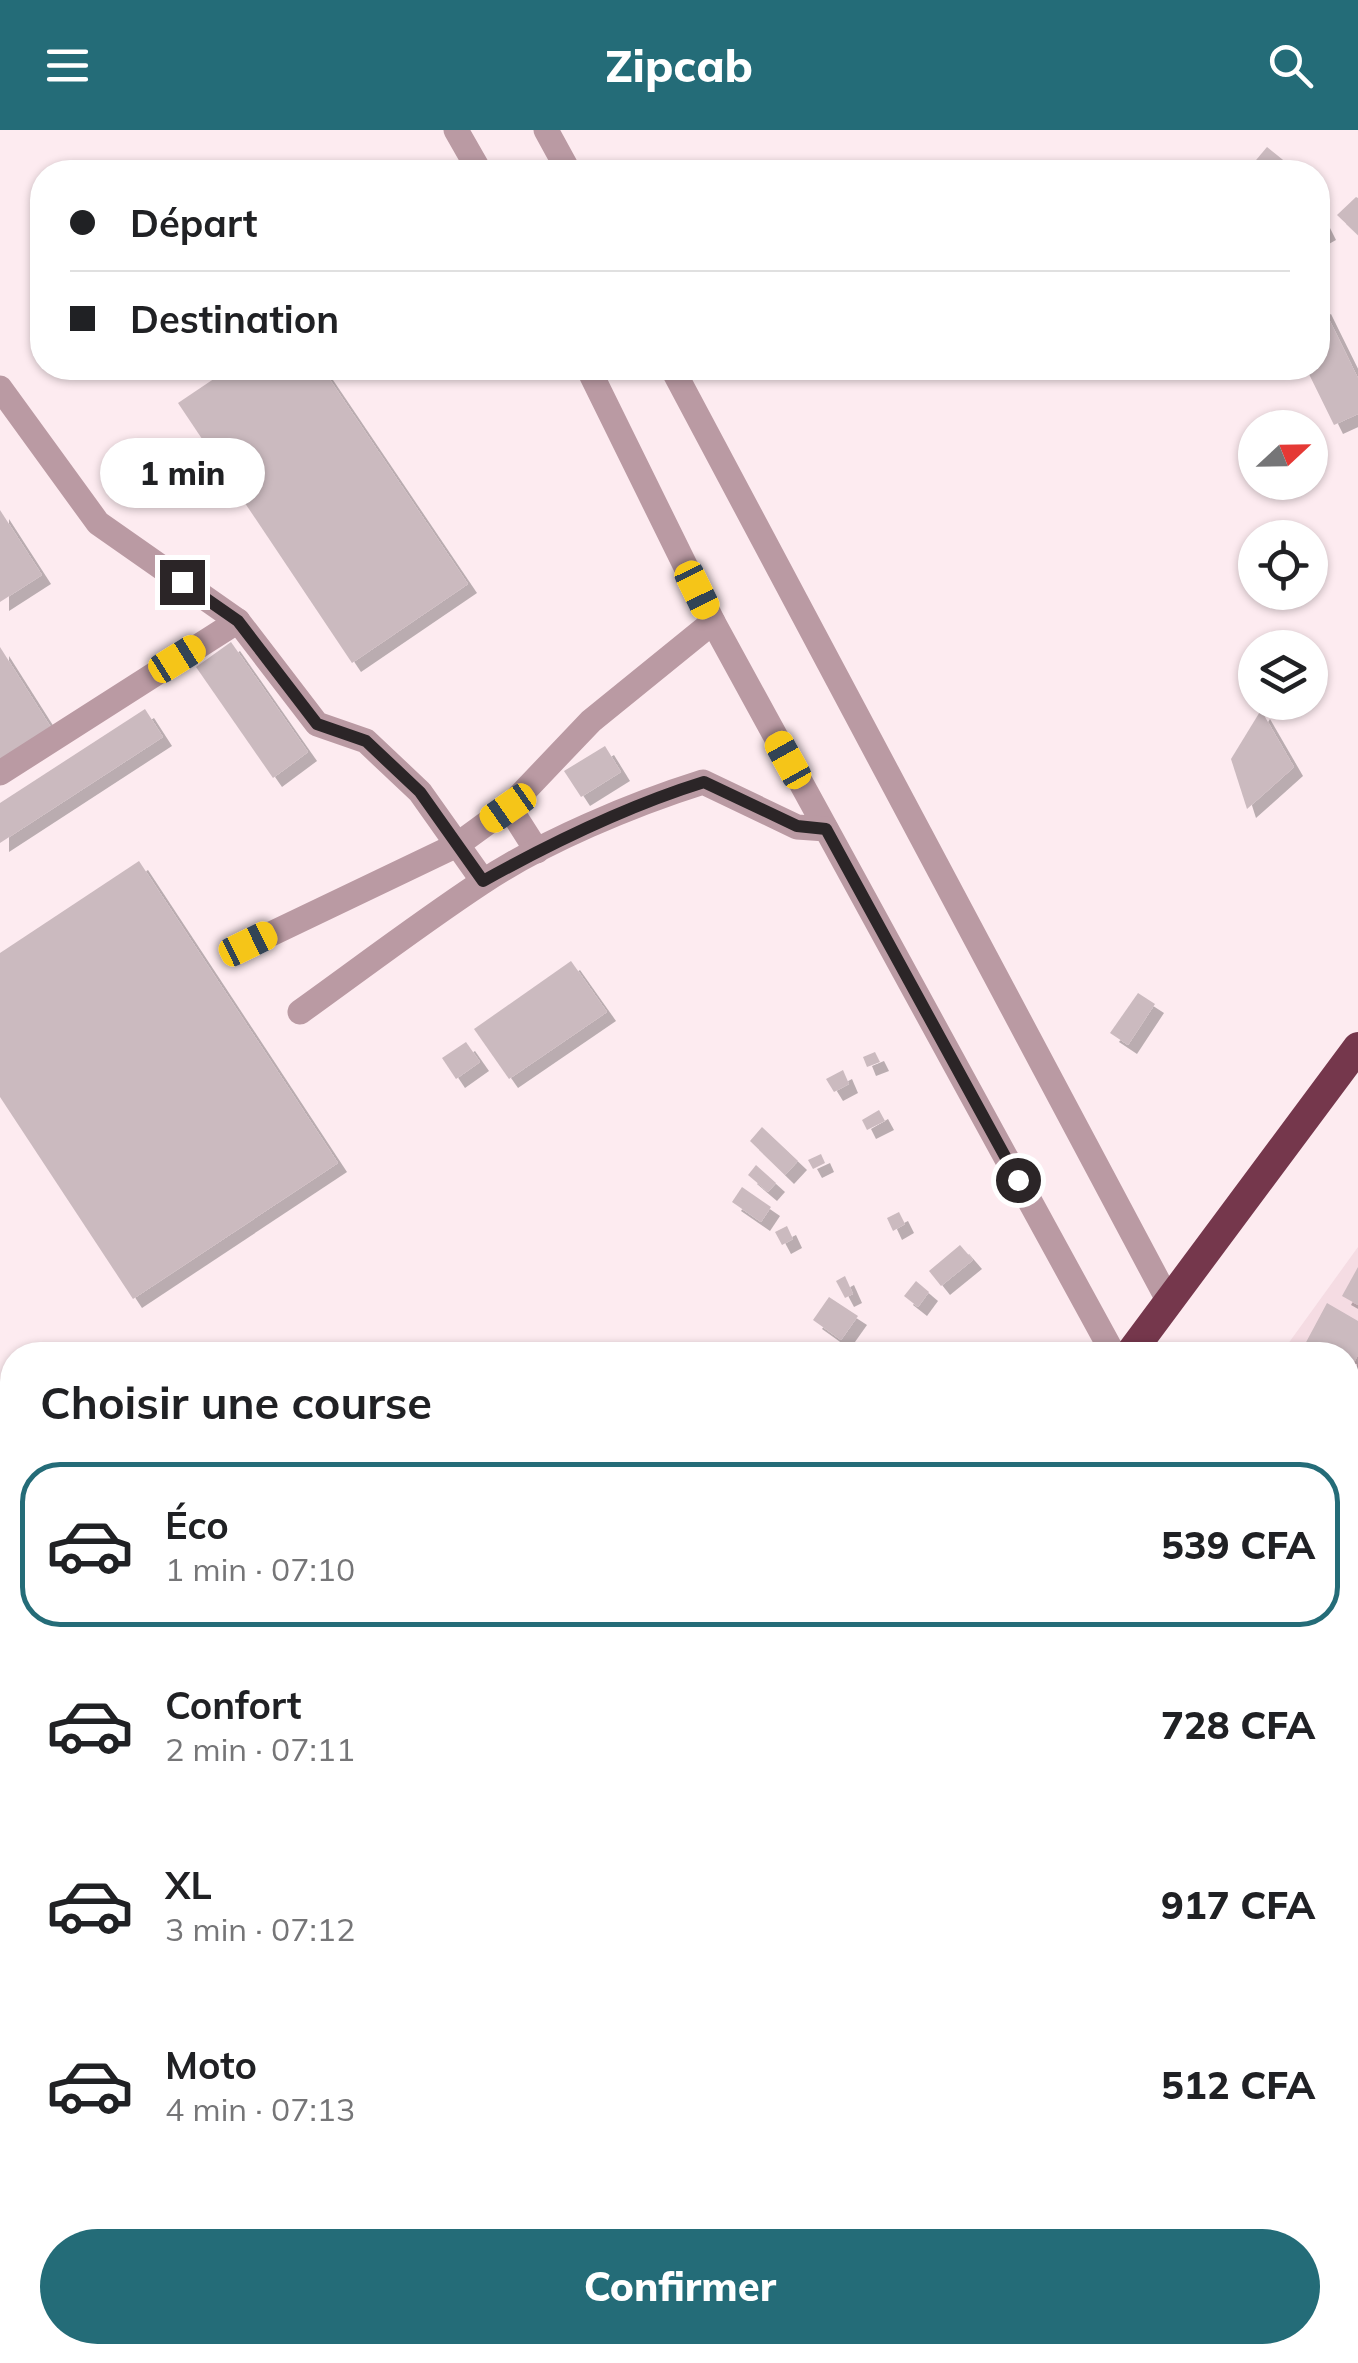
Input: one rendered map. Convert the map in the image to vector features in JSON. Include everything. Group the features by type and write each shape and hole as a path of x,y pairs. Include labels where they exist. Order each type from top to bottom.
{"highway":[{"path":"1138,1342 1358,1047"}],"street":[{"path":"456,130 473,160"},
{"path":"546,130 562,160"},
{"path":"594,380 712,622 1107,1342"},
{"path":"678,380 1168,1300"},
{"path":"0,388 98,523 238,621 317,724 366,741 420,792 483,881"},
{"path":"0,773 238,621"},
{"path":"248,944 457,844 508,808 591,721 712,622"},
{"path":"300,1012 483,881 538,851 667,794 704,782 797,826 826,829"},
{"path":"508,808 538,851"}],"shaded area":[{"path":"1358,1247 1358,1342 1289,1342"}],"building":[{"path":"1267,147 1283,160 1256,160"},
{"path":"1358,198 1358,235 1337,215"},
{"path":"1330,321 1358,378 1358,414 1334,425 1312,380 1330,380"},
{"path":"212,380 330,380 468,584 352,663 178,403"},
{"path":"0,510 42,575 0,602"},
{"path":"231,642 308,752 273,778 196,667"},
{"path":"0,647 52,729 0,763"},
{"path":"145,709 163,737 0,843 0,803"},
{"path":"1255,720 1267,720 1294,767 1247,809 1231,759"},
{"path":"605,746 621,772 581,797 564,771"},
{"path":"139,861 338,1163 133,1299 0,1097 0,953"},
{"path":"571,961 607,1012 509,1079 474,1029"},
{"path":"1138,993 1155,1004 1128,1045 1110,1033"},
{"path":"466,1042 480,1062 456,1079 442,1058"},
{"path":"875,1052 880,1062 867,1067 863,1057"},
{"path":"843,1070 849,1084 834,1092 826,1079"},
{"path":"879,1110 885,1121 867,1130 862,1120"},
{"path":"762,1127 798,1161 785,1175 750,1141"},
{"path":"821,1154 825,1163 813,1169 808,1160"},
{"path":"756,1165 776,1183 768,1192 748,1175"},
{"path":"742,1187 771,1207 761,1222 732,1202"},
{"path":"899,1212 905,1224 893,1231 887,1218"},
{"path":"787,1226 793,1239 782,1245 775,1232"},
{"path":"960,1245 973,1260 941,1286 929,1271"},
{"path":"1358,1267 1358,1305 1342,1296"},
{"path":"845,1276 853,1294 845,1298 836,1281"},
{"path":"916,1281 929,1292 918,1307 904,1296"},
{"path":"829,1297 858,1316 841,1340 813,1320"},
{"path":"1327,1303 1358,1321 1358,1342 1306,1342"}],"route":[{"path":"182,582 238,621 317,724 366,741 420,792 483,881 538,851 667,794 704,782 797,826 826,829 1018,1180"}]}
